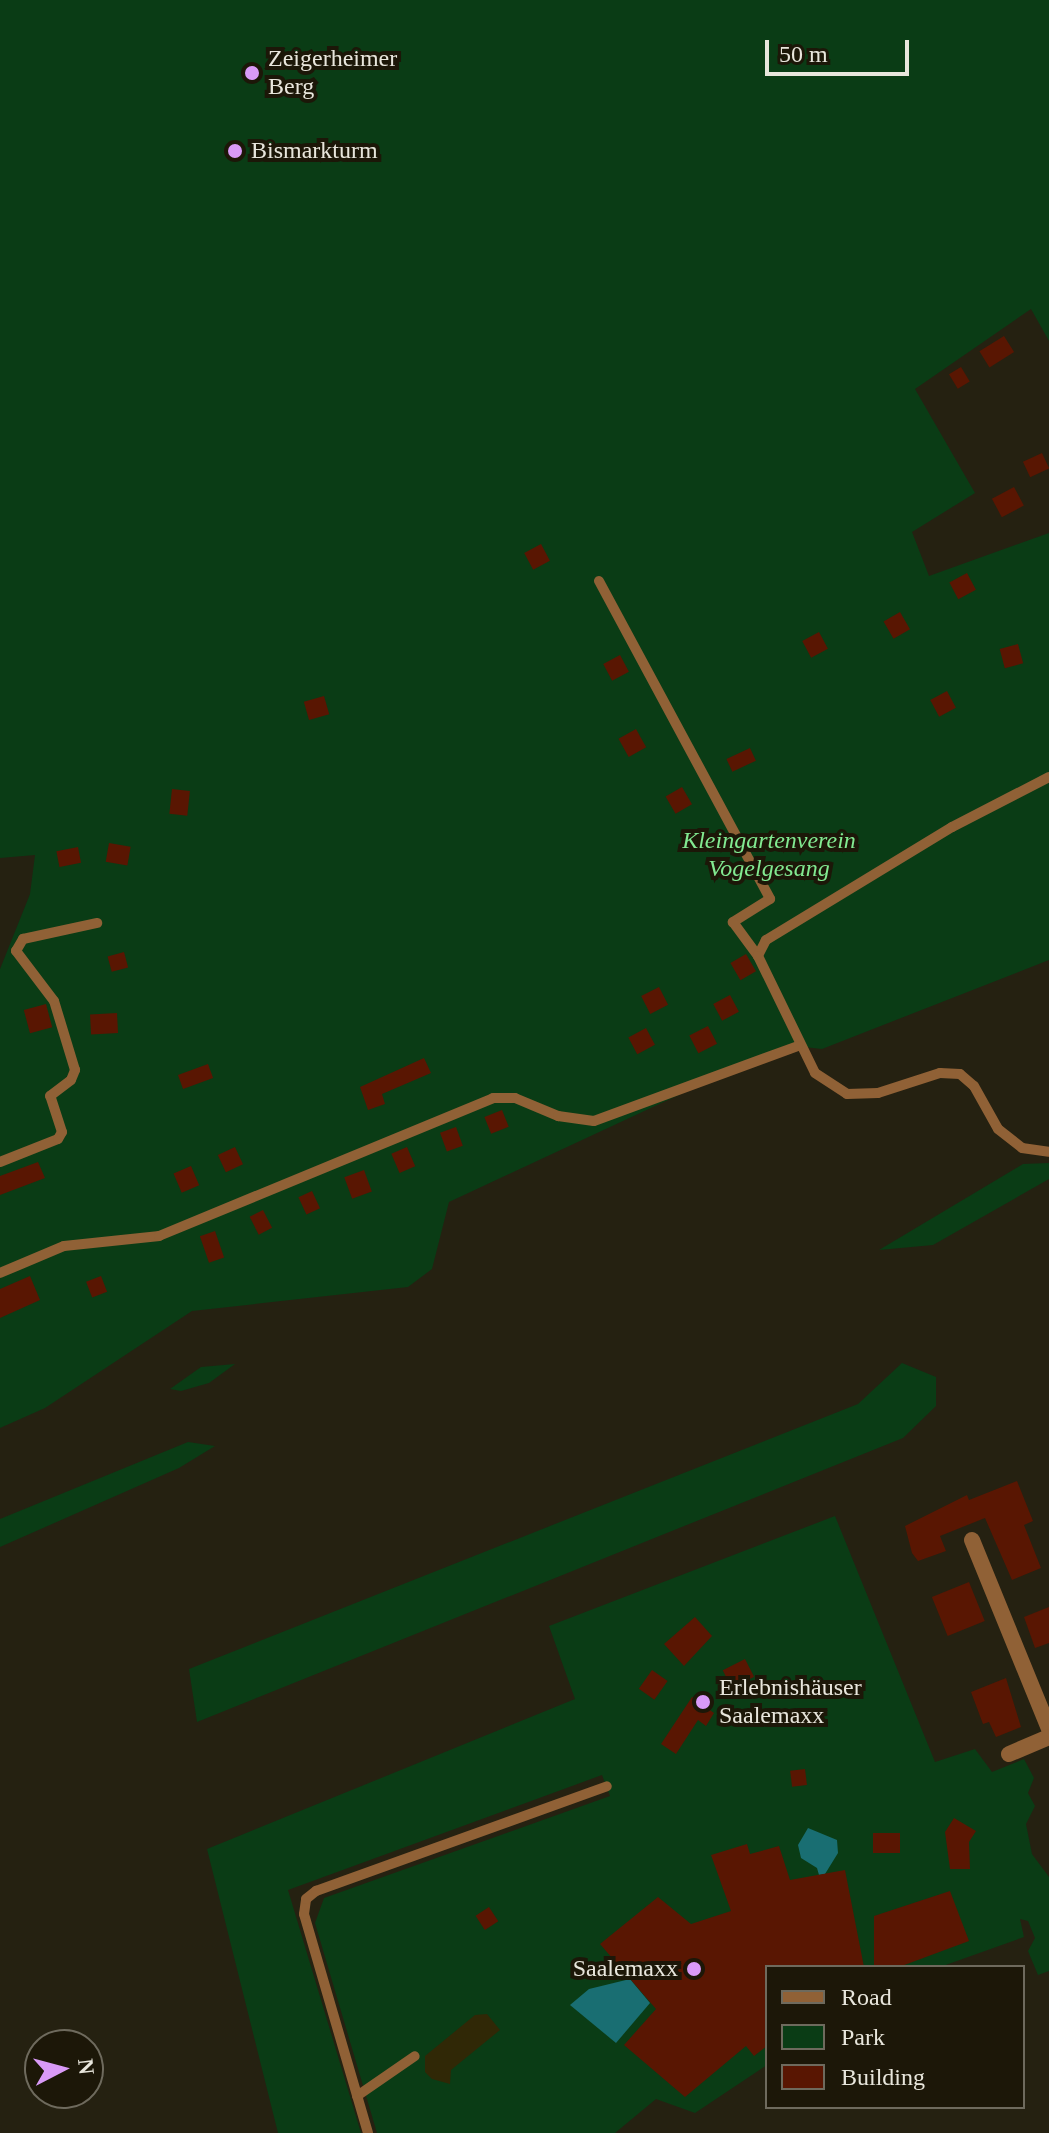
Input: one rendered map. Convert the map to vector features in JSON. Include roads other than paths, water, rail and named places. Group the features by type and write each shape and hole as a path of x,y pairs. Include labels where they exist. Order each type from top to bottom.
{"street":[{"path":"972,1540 973,1563 1049,1729"},
{"path":"1009,1754 1049,1737"}],"lane":[{"path":"599,581 770,899 733,922 758,956 798,1046 815,1073 847,1094 878,1093 940,1073 960,1074 974,1086 998,1129 1022,1148 1049,1152"},
{"path":"758,956 766,940 952,827 1049,777"},
{"path":"0,1162 58,1139 62,1132 50,1096 71,1080 75,1070 54,1001 16,951 23,939 97,923"},
{"path":"0,1273 64,1246 159,1236 493,1098 515,1098 558,1116 594,1121 798,1046"},
{"path":"368,2133 304,1914 306,1899 316,1891 607,1786"},
{"path":"357,2096 415,2056"}],"water":[{"path":"808,1828 837,1840 838,1853 825,1874 819,1875 817,1868 801,1858 798,1845"},
{"path":"630,1979 650,2003 616,2043 570,2005 589,1989"}],"place":[{"name":"Zeigerheimer Berg","path":"252,73"},
{"name":"Bismarkturm","path":"235,151"},
{"name":"Erlebnishäuser Saalemaxx","path":"703,1702"},
{"name":"Saalemaxx","path":"694,1969"}],"park label":[{"name":"Kleingartenverein Vogelgesang","path":"769,855"}]}
